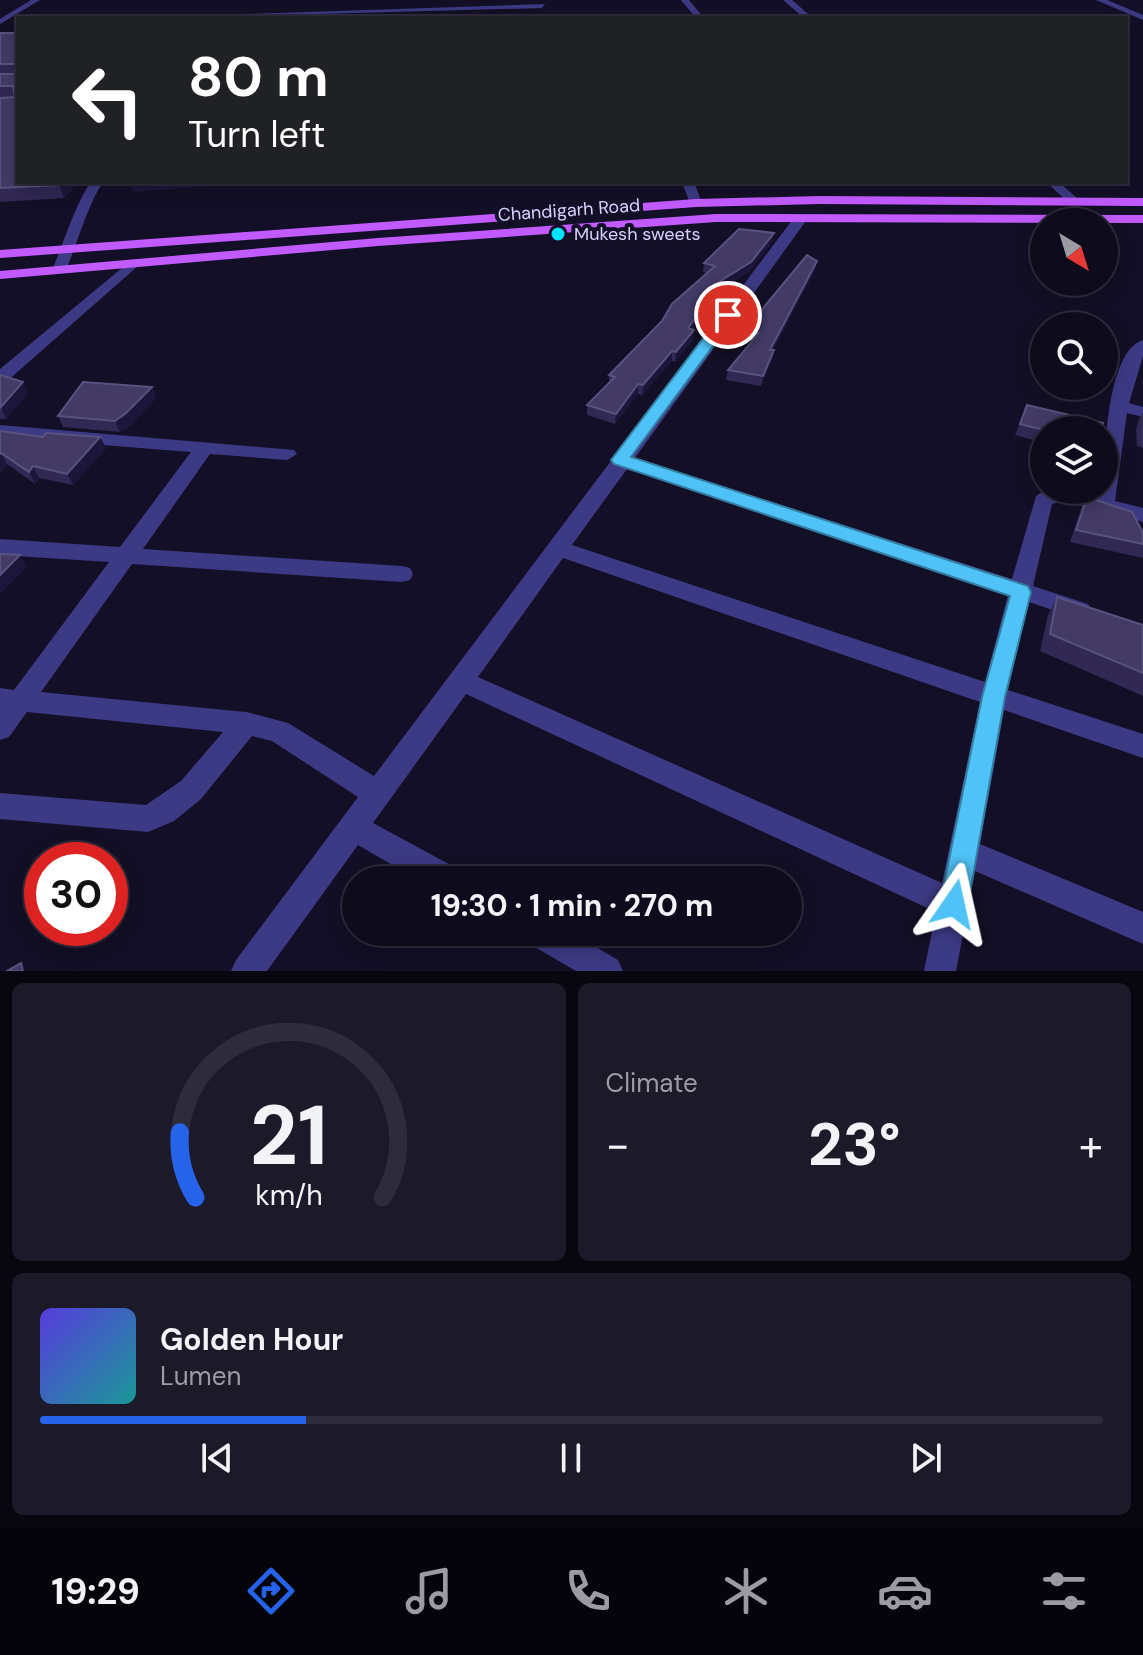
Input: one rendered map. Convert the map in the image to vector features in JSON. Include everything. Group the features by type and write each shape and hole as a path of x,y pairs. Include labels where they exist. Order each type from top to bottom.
{"main road":[{"name":"Chandigarh Road","path":"0,254 696,203 1143,202"},
{"name":"Chandigarh Road","path":"0,275 378,242 700,219 1143,219"}],"street":[{"path":"0,19 36,0"},
{"path":"296,14 300,0"},
{"path":"385,11 386,0"},
{"path":"685,0 698,16"},
{"path":"787,0 807,16"},
{"path":"1100,0 1143,18"},
{"path":"240,16 541,3"},
{"path":"1114,6 1143,5"},
{"path":"213,16 219,8"},
{"path":"59,270 84,212 87,196 96,184"},
{"path":"689,184 696,203"},
{"path":"1054,184 1074,201"},
{"path":"247,971 801,218"},
{"path":"0,378 133,263"},
{"path":"1118,416 1134,354 1143,345"},
{"path":"1119,406 1143,412"},
{"path":"0,431 287,454"},
{"path":"0,729 11,700 126,555 205,447"},
{"path":"620,460 1097,616"},
{"path":"940,971 994,697 1042,504"},
{"path":"1108,504 1143,515"},
{"path":"0,547 402,574"},
{"path":"556,548 1143,746"},
{"path":"463,681 954,904"},
{"path":"11,700 246,723 279,731 378,794"},
{"path":"0,806 148,819 169,811 189,793 246,723"},
{"path":"354,827 422,866"},
{"path":"964,852 1143,928"},
{"path":"563,946 607,971"}],"building":[{"path":"16,31 16,64 0,64 0,33"},
{"path":"0,74 16,74 16,184 59,185 0,188 0,98 15,97 13,86 0,86"},
{"path":"739,229 774,233 751,262 709,288 717,290 688,328 694,330 643,385 638,384 616,414 587,405 615,377 609,375 662,321 672,304 715,266 704,263"},
{"path":"807,255 817,261 770,350 774,350 763,376 728,370 759,333 745,330"},
{"path":"0,375 23,382 0,408"},
{"path":"83,382 152,387 115,421 58,416"},
{"path":"1027,405 1073,416 1030,416 1030,426 1020,424"},
{"path":"0,431 43,437 46,433 100,437 67,474 33,466 29,472 0,454"},
{"path":"1085,504 1108,504 1132,512 1143,533 1143,544 1076,530"},
{"path":"0,554 20,555 0,575"},
{"path":"1057,597 1143,625 1143,673 1050,634"},
{"path":"21,963 23,971 7,971"}],"place":[{"name":"Mukesh sweets","path":"558,234"}],"route":[{"path":"728,315 620,460 1021,592 994,697 954,904"}]}
